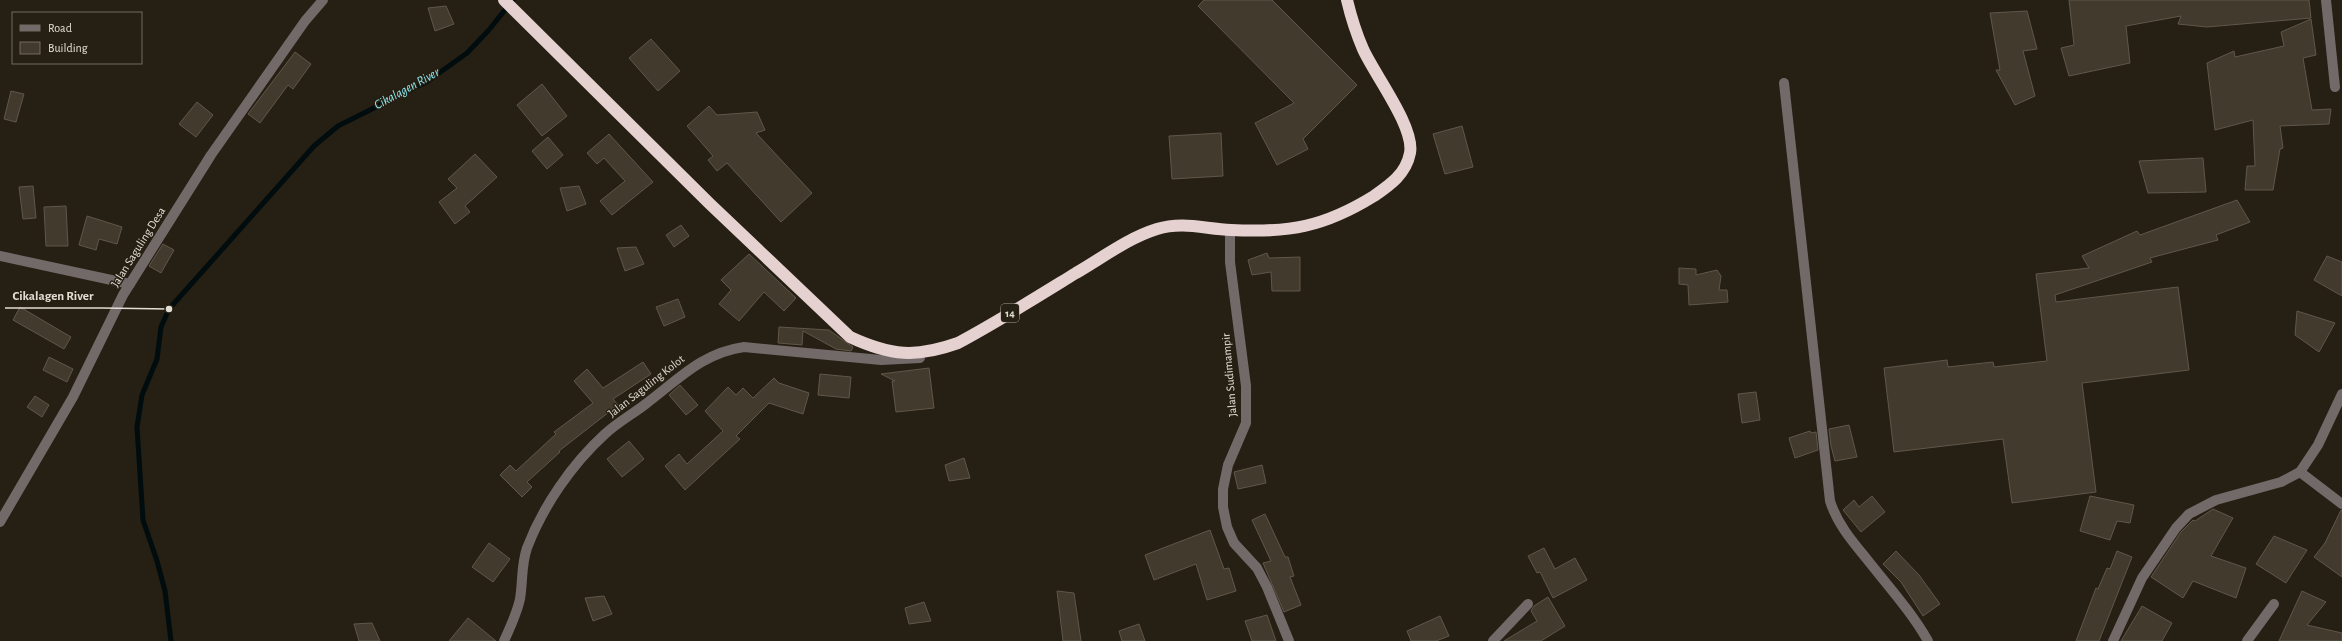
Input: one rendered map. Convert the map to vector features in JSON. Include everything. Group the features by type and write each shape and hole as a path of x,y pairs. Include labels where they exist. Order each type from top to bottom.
{"highway":[{"name":"14","path":"504,0 710,204 850,337 873,348 910,354 934,352 958,343 988,327 1123,245 1155,230 1175,224 1193,224 1230,230 1289,230 1311,226 1361,204 1384,189 1401,175 1406,166 1410,151 1404,123 1363,49 1347,0"}],"street":[{"name":"Jalan Saguling Desa","path":"0,522 72,397 130,284 211,155 305,21 323,0"},
{"path":"2326,0 2335,87"},
{"path":"1784,83 1830,501 1833,512 1844,531 1918,623 1928,641"},
{"name":"Jalan Sudimampir","path":"1230,230 1230,262 1246,386 1246,423 1228,465 1223,489 1223,507 1227,527 1234,543 1256,568 1267,587 1289,641"},
{"path":"0,256 130,284"},
{"name":"Jalan Saguling Kolot","path":"504,641 520,598 521,571 527,548 550,502 581,459 605,434 696,364 728,349 744,347 880,360 924,358 934,352"},
{"path":"2113,641 2142,578 2176,528 2189,514 2216,500 2281,482 2300,472 2318,445 2342,394"},
{"path":"2300,472 2342,504"},
{"path":"1493,641 1528,604"},
{"path":"2247,641 2274,604"}],"building":[{"path":"1204,0 1272,0 1357,85 1303,139 1308,149 1277,165 1255,123 1294,103 1198,6"},
{"path":"2069,0 2309,0 2311,18 2207,27 2178,24 2181,16 2126,26 2130,63 2069,76 2061,48 2074,45"},
{"path":"446,6 454,24 435,31 428,8"},
{"path":"2027,11 2037,49 2023,51 2035,96 2015,105 1996,70 2000,70 1990,13"},
{"path":"2311,19 2316,55 2303,58 2312,110 2331,109 2329,124 2280,126 2283,148 2280,149 2273,190 2245,190 2247,166 2255,166 2253,120 2215,130 2207,63 2234,51 2235,57 2284,46 2281,32"},
{"path":"651,39 680,71 658,91 629,58"},
{"path":"295,52 311,64 293,89 288,85 260,123 248,114"},
{"path":"542,84 567,116 542,136 517,105"},
{"path":"11,91 24,94 16,122 4,119"},
{"path":"197,102 213,115 196,137 179,124"},
{"path":"709,106 717,115 757,112 765,130 756,133 812,193 781,222 727,163 717,171 708,160 713,156 687,126"},
{"path":"1462,126 1473,167 1445,174 1433,134"},
{"path":"1221,133 1223,176 1172,179 1169,136"},
{"path":"609,134 653,182 612,215 600,201 625,181 604,158 597,164 587,153"},
{"path":"548,137 563,155 547,169 532,151"},
{"path":"475,154 497,177 465,206 470,212 455,224 439,202 457,188 448,179"},
{"path":"2203,158 2206,192 2148,193 2139,161"},
{"path":"33,186 36,218 23,219 19,187"},
{"path":"579,186 586,204 567,211 560,188"},
{"path":"2237,200 2250,222 2216,235 2218,240 2150,258 2152,262 2055,295 2056,302 2178,287 2189,370 2082,383 2096,492 2012,503 2003,439 1894,452 1884,368 1947,360 1948,367 1993,362 1994,367 2047,361 2036,274 2089,268 2082,256 2137,231 2140,235"},
{"path":"66,206 68,246 46,246 44,207"},
{"path":"87,216 122,227 117,244 99,239 96,250 79,245"},
{"path":"681,225 689,236 674,247 666,235"},
{"path":"163,244 174,250 161,273 149,266"},
{"path":"636,247 644,264 625,271 617,248"},
{"path":"1267,253 1269,258 1300,257 1300,291 1272,291 1271,272 1252,275 1248,260"},
{"path":"749,254 796,298 784,311 764,292 739,321 719,304 731,290 721,280"},
{"path":"2327,256 2342,262 2342,296 2314,280"},
{"path":"1679,268 1696,269 1696,275 1717,270 1721,276 1719,290 1727,290 1728,302 1689,305 1688,285 1679,284"},
{"path":"678,299 685,317 664,326 656,307"},
{"path":"20,307 71,337 64,349 13,320"},
{"path":"2297,311 2335,323 2319,352 2295,335"},
{"path":"779,327 829,330 853,347 851,351 836,349 803,331 802,345 778,343"},
{"path":"49,357 73,369 67,382 43,370"},
{"path":"643,362 651,374 613,399 618,405 559,451 560,452 527,482 532,487 522,497 500,475 510,465 516,471 556,434 554,432 593,403 574,381 587,369 603,388"},
{"path":"929,368 934,408 896,412 892,381 895,381 881,374"},
{"path":"820,374 851,377 849,398 818,395"},
{"path":"774,378 779,383 809,393 803,414 769,403 736,436 740,439 685,490 665,466 679,454 687,464 723,431 705,411 728,387 736,395 743,388 753,398"},
{"path":"680,385 698,405 686,415 669,395"},
{"path":"1756,392 1760,420 1742,423 1738,394"},
{"path":"35,396 49,405 42,417 27,407"},
{"path":"1849,425 1857,457 1835,461 1829,429"},
{"path":"1810,431 1811,433 1816,432 1818,450 1795,458 1789,438"},
{"path":"629,441 644,459 622,477 607,459"},
{"path":"964,458 970,478 949,481 945,465"},
{"path":"1262,465 1266,483 1238,489 1234,472"},
{"path":"1872,496 1885,512 1861,532 1843,510 1854,500 1859,507"},
{"path":"2090,496 2134,505 2130,523 2117,521 2110,540 2080,531"},
{"path":"2213,509 2233,518 2211,556 2246,568 2236,598 2193,581 2183,598 2151,577 2181,532 2193,520 2195,521"},
{"path":"2341,510 2342,577 2314,557 2325,543"},
{"path":"1265,514 1285,557 1288,557 1294,576 1290,577 1301,605 1284,612 1263,563 1271,561 1252,520"},
{"path":"1210,530 1224,569 1229,568 1236,591 1207,600 1196,564 1154,580 1145,555"},
{"path":"2274,536 2307,550 2286,583 2256,564"},
{"path":"489,543 510,559 493,582 472,567"},
{"path":"1544,548 1555,569 1575,558 1587,580 1553,598 1540,572 1537,573 1528,556"},
{"path":"1896,551 1919,575 1940,604 1923,616 1901,582 1883,564"},
{"path":"2117,551 2132,557 2099,641 2076,641 2096,588 2098,589 2107,568 2110,569"},
{"path":"1057,591 1074,593 1081,641 1063,641"},
{"path":"2302,591 2326,602 2307,625 2342,633 2342,641 2279,641"},
{"path":"604,596 612,614 593,621 585,598"},
{"path":"1548,597 1565,626 1541,641 1504,641 1537,621 1531,611 1534,606"},
{"path":"924,602 931,621 909,624 905,608"},
{"path":"2142,606 2172,623 2162,641 2121,641"},
{"path":"1267,615 1276,641 1252,641 1245,621"},
{"path":"1440,616 1449,636 1436,641 1411,641 1407,631"},
{"path":"468,618 496,641 449,641"},
{"path":"372,623 380,641 359,641 354,624"},
{"path":"1139,624 1145,641 1122,641 1119,631"}],"waterway":[{"name":"Cikalagen River","path":"171,641 165,591 157,561 143,520 137,427 142,395 157,359 161,327 169,309 314,146 338,126 428,81 467,53 488,31 513,0"}],"place":[{"name":"Cikalagen River","path":"169,309"}]}
